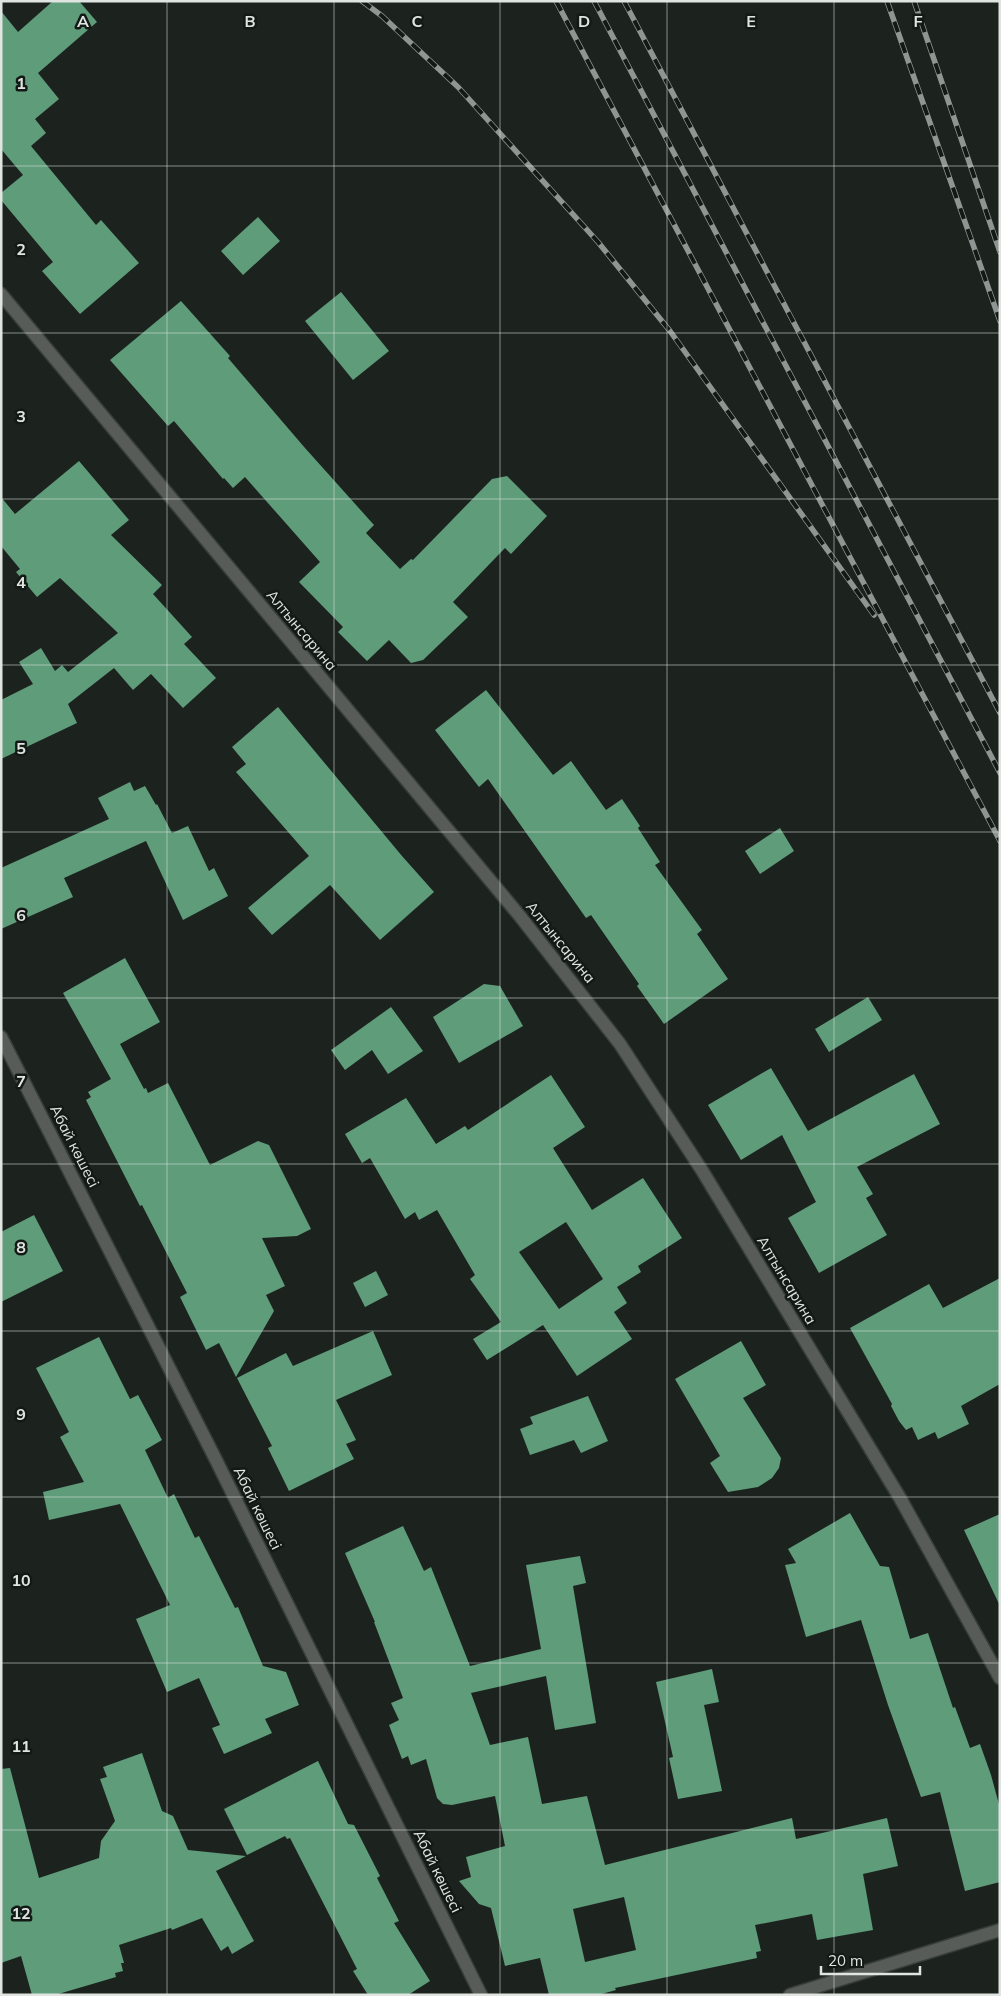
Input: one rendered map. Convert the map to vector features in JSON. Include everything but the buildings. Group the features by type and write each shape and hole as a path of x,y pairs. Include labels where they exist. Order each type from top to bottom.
{"street":[{"name":"Алтынсарина","path":"1,294 513,908 620,1044 703,1172 890,1482 1000,1678"},
{"name":"Абай көшесі","path":"1,1037 215,1458 481,1995"},
{"path":"790,1995 1000,1930"}],"railway":[{"path":"362,1 382,16 458,87 598,242 670,331 874,615"},
{"path":"556,1 1000,841"},
{"path":"594,1 1000,773"},
{"path":"624,1 1000,713"},
{"path":"887,1 1000,321"},
{"path":"914,1 1000,252"}]}
